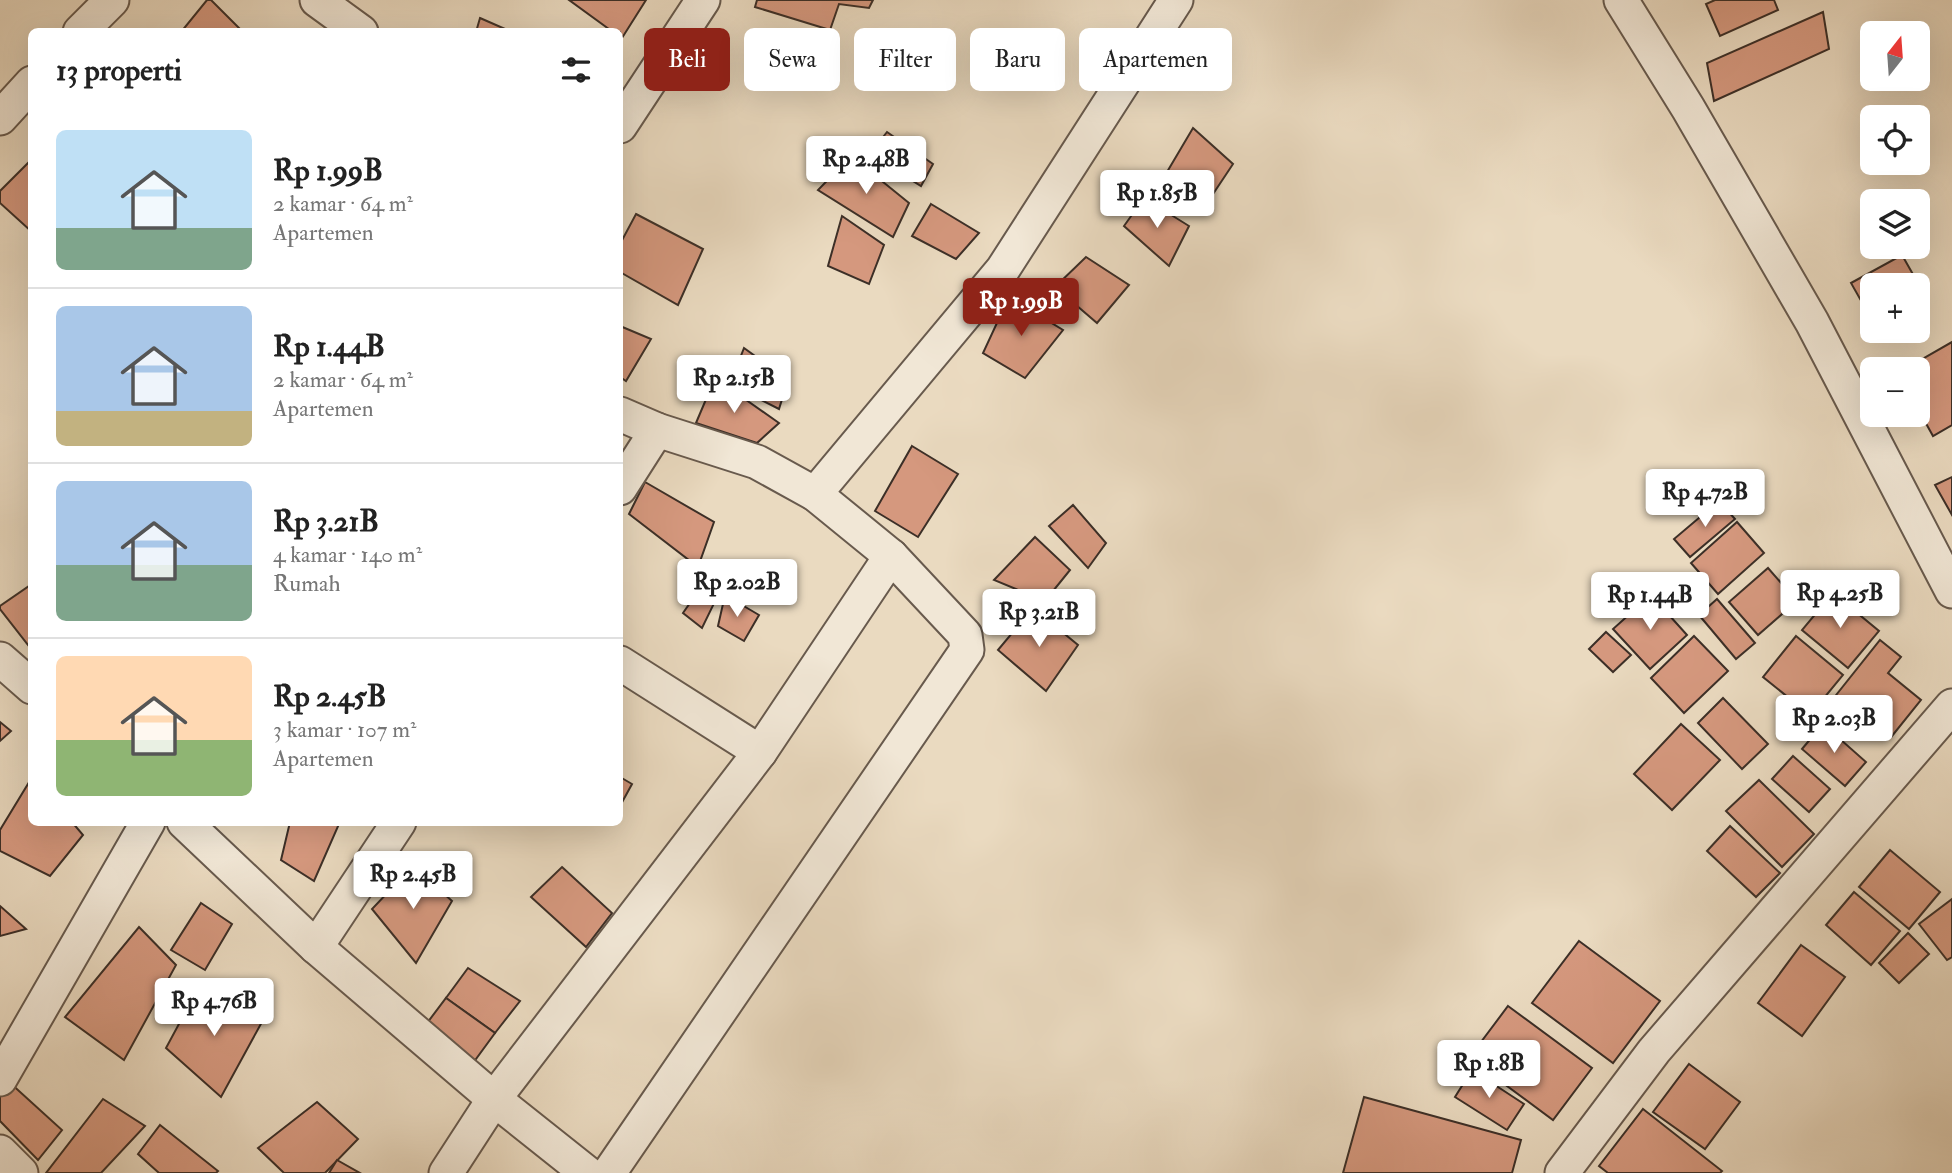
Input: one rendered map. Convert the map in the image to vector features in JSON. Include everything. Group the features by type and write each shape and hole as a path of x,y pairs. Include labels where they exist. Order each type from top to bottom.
{"street":[{"path":"84,28 112,0"},
{"path":"317,0 356,28"},
{"path":"623,121 703,0"},
{"path":"815,494 1003,268 1176,0"},
{"path":"1621,0 1688,108 1812,322 1952,591"},
{"path":"0,118 28,87"},
{"path":"609,1173 967,650 965,635 891,556 815,494 757,462 657,430 623,415"},
{"path":"623,483 657,430"},
{"path":"446,1173 494,1099 760,752 891,556"},
{"path":"0,659 28,684"},
{"path":"623,665 760,752"},
{"path":"1562,1173 1654,1051 1952,706"},
{"path":"0,1079 146,826"},
{"path":"188,826 316,947 494,1099 587,1173"},
{"path":"316,947 395,826"},
{"path":"0,1152 21,1173"}],"building":[{"path":"207,0 211,0 239,28 184,28"},
{"path":"569,0 646,0 623,36 623,28 608,28"},
{"path":"757,0 873,0 869,8 839,4 831,28 755,7"},
{"path":"1715,0 1774,0 1778,10 1720,36 1706,4"},
{"path":"1823,12 1829,49 1714,101 1707,63"},
{"path":"480,18 503,28 477,28"},
{"path":"1193,128 1233,164 1207,203 1167,172"},
{"path":"887,132 933,164 921,186 870,154"},
{"path":"851,156 909,203 893,237 818,190"},
{"path":"28,163 28,228 0,203 0,191"},
{"path":"1144,198 1189,226 1169,266 1124,226"},
{"path":"931,204 979,233 956,259 912,236"},
{"path":"636,214 703,249 678,305 623,274 623,238"},
{"path":"842,216 884,245 869,284 828,266"},
{"path":"1086,257 1129,285 1097,323 1055,287"},
{"path":"1895,259 1904,259 1912,273 1869,273"},
{"path":"1860,278 1860,299 1851,283"},
{"path":"1009,297 1063,330 1025,378 983,353"},
{"path":"623,327 651,339 626,381 623,379"},
{"path":"1952,342 1952,425 1933,436 1928,427 1930,357 1926,357"},
{"path":"744,348 788,380 779,409 730,384"},
{"path":"715,378 779,423 757,443 696,423"},
{"path":"912,446 958,474 918,537 875,511"},
{"path":"1952,477 1952,515 1935,485"},
{"path":"645,482 714,522 698,567 629,514"},
{"path":"1719,501 1735,519 1690,557 1674,539"},
{"path":"1073,505 1106,543 1088,568 1049,526"},
{"path":"1737,522 1764,553 1718,594 1691,563"},
{"path":"1035,537 1070,570 1045,601 994,580"},
{"path":"1768,568 1797,601 1758,635 1729,602"},
{"path":"706,580 723,585 702,628 683,613"},
{"path":"28,587 28,645 0,609 0,606"},
{"path":"1833,593 1879,631 1848,668 1802,630"},
{"path":"725,595 759,615 744,641 718,626"},
{"path":"1651,595 1687,635 1650,669 1613,629"},
{"path":"1717,599 1755,643 1736,659 1699,615"},
{"path":"1033,608 1078,645 1046,691 998,650"},
{"path":"1606,632 1631,655 1613,672 1589,649"},
{"path":"1694,636 1728,671 1684,713 1651,678"},
{"path":"1796,636 1843,675 1810,715 1763,677"},
{"path":"1880,640 1901,657 1888,673 1921,700 1892,736 1859,710 1842,730 1821,714"},
{"path":"1723,698 1768,744 1742,769 1698,723"},
{"path":"0,722 11,731 0,741"},
{"path":"1681,724 1720,760 1672,810 1634,774"},
{"path":"1823,724 1866,762 1845,786 1802,749"},
{"path":"1793,756 1830,789 1809,812 1772,779"},
{"path":"623,779 632,784 623,800"},
{"path":"1759,780 1814,834 1782,867 1726,811"},
{"path":"28,784 28,826 75,826 83,835 50,876 0,851 0,830"},
{"path":"289,826 338,826 314,881 281,860"},
{"path":"1730,826 1780,873 1756,897 1707,851"},
{"path":"1890,850 1940,892 1909,929 1859,887"},
{"path":"413,866 452,901 416,963 372,909"},
{"path":"562,867 612,913 586,947 531,897"},
{"path":"1854,892 1900,931 1871,965 1826,925"},
{"path":"1952,899 1952,957 1947,960 1919,924"},
{"path":"201,903 232,924 205,970 171,950"},
{"path":"0,906 26,929 0,936"},
{"path":"139,927 176,965 124,1060 65,1017"},
{"path":"1908,933 1929,954 1899,983 1879,963"},
{"path":"1579,941 1660,1001 1613,1063 1532,1003"},
{"path":"1801,945 1845,977 1802,1036 1758,1003"},
{"path":"468,968 520,1001 495,1033 446,998"},
{"path":"201,983 263,1020 221,1097 166,1048"},
{"path":"446,998 495,1033 465,1074 418,1035"},
{"path":"1508,1006 1592,1068 1553,1120 1469,1058"},
{"path":"1689,1064 1740,1102 1705,1149 1653,1112"},
{"path":"1472,1070 1524,1104 1507,1130 1455,1097"},
{"path":"8,1081 62,1130 38,1160 0,1121 0,1095"},
{"path":"1364,1097 1521,1140 1512,1173 1343,1173"},
{"path":"103,1099 145,1126 101,1173 46,1173"},
{"path":"317,1102 358,1139 325,1173 284,1173 258,1148"},
{"path":"1643,1109 1722,1171 1608,1173 1599,1166"},
{"path":"160,1125 218,1171 159,1173 138,1154"},
{"path":"337,1160 360,1173 329,1173"}]}
